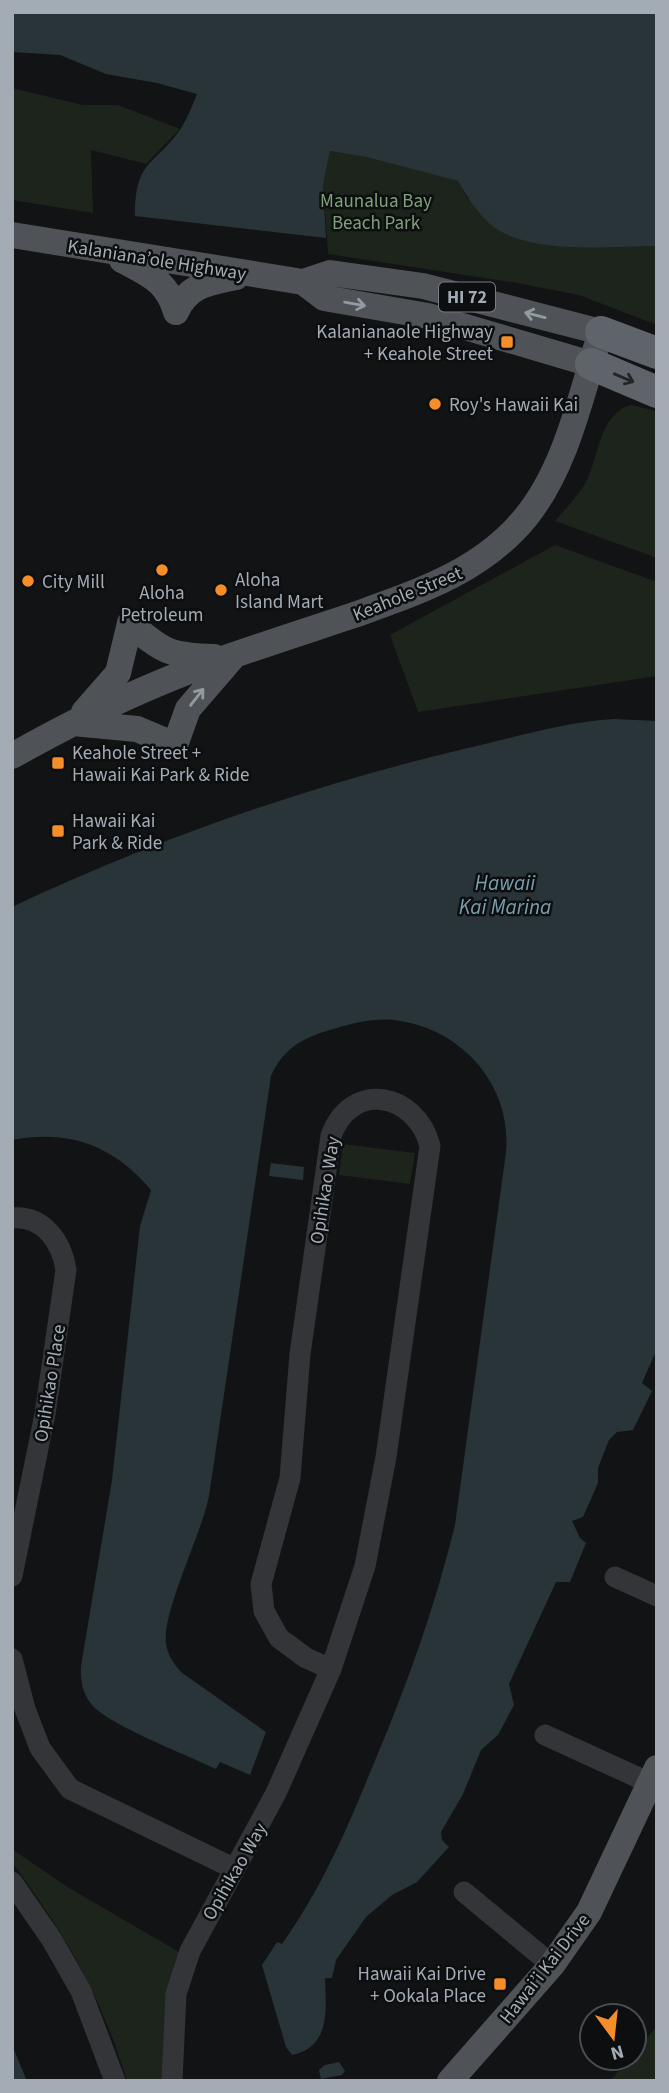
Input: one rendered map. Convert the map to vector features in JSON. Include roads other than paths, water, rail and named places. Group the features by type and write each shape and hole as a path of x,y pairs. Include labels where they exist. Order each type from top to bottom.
{"highway":[{"name":"Kalaniana’ole Highway","path":"601,332 657,353"},
{"name":"Kalaniana’ole Highway","path":"591,364 657,392"}],"main road":[{"name":"Kalaniana’ole Highway","path":"12,235 303,282 330,273 423,286 601,332"},
{"path":"104,250 152,276 170,293 176,312 191,289 251,274"},
{"name":"Kalaniana’ole Highway","path":"303,282 324,298 428,316 591,364"},
{"name":"Keahole Street","path":"12,756 73,723 184,673 436,585 485,556 525,517 558,465 601,332"},
{"path":"73,723 118,673 130,623 153,644 178,656 233,657"},
{"path":"73,723 137,729 175,744 188,709 233,657"},
{"name":"Hawai’i Kai Drive","path":"450,2081 552,1965 596,1901 654,1779"}],"street":[{"name":"Opihikao Way","path":"172,2081 174,2014 181,1977 200,1931 267,1812 331,1670 365,1566 380,1496 430,1146 420,1121 402,1105 381,1099 357,1104 348,1110 335,1125 331,1136 300,1354 290,1478 261,1584 264,1611 279,1637 306,1658 331,1670"},
{"name":"Opihikao Place","path":"12,1218 29,1220 51,1233 61,1248 66,1270 45,1414 12,1576"},
{"path":"615,1577 657,1596"},
{"path":"12,1659 25,1709 40,1748 70,1788 235,1869"},
{"path":"545,1735 654,1779"},
{"path":"12,1882 52,1940 81,1991 115,2081"},
{"path":"464,1892 552,1965"}],"water":[{"path":"12,12 657,12 657,246 552,246 512,237 489,223 458,181 366,157 330,151 323,185 326,238 135,216 138,184 142,174 180,130 197,94 157,83 106,74 60,55 12,52"},
{"name":"Hawaii Kai Marina","path":"614,719 657,721 657,1349 642,1383 652,1391 633,1430 617,1432 609,1440 598,1468 598,1483 583,1517 572,1521 580,1538 586,1543 570,1582 556,1582 509,1684 514,1705 498,1735 481,1750 463,1794 441,1832 442,1840 449,1847 417,1882 392,1895 366,1917 336,1960 332,1978 325,1978 325,2014 320,2035 305,2051 292,2055 286,2047 262,1965 277,1942 282,1944 297,1922 344,1834 409,1675 447,1556 455,1525 506,1152 506,1128 501,1106 480,1066 464,1050 423,1027 400,1021 376,1020 352,1024 306,1039 283,1057 271,1076 209,1496 166,1629 168,1651 181,1672 266,1732 250,1775 220,1762 216,1769 117,1723 94,1707 83,1688 81,1666 112,1480 140,1226 151,1190 122,1162 89,1144 53,1137 12,1140 12,907 123,858 293,796 522,735 577,723"},
{"path":"271,1163 304,1167 303,1180 269,1176"},
{"path":"12,2045 27,2081 12,2081"},
{"path":"339,2062 345,2071 342,2075 321,2079 319,2070 325,2065"}],"place":[{"name":"Kalanianaole Highway + Keahole Street","path":"507,342"},
{"name":"Roy's Hawaii Kai","path":"435,404"},
{"name":"Aloha Petroleum","path":"162,570"},
{"name":"City Mill","path":"28,581"},
{"name":"Aloha Island Mart","path":"221,590"},
{"name":"Keahole Street + Hawaii Kai Park & Ride","path":"58,763"},
{"name":"Hawaii Kai Park & Ride","path":"58,831"},
{"name":"Hawaii Kai Drive + Ookala Place","path":"500,1984"}],"park label":[{"name":"Maunalua Bay Beach Park","path":"376,211"}]}
